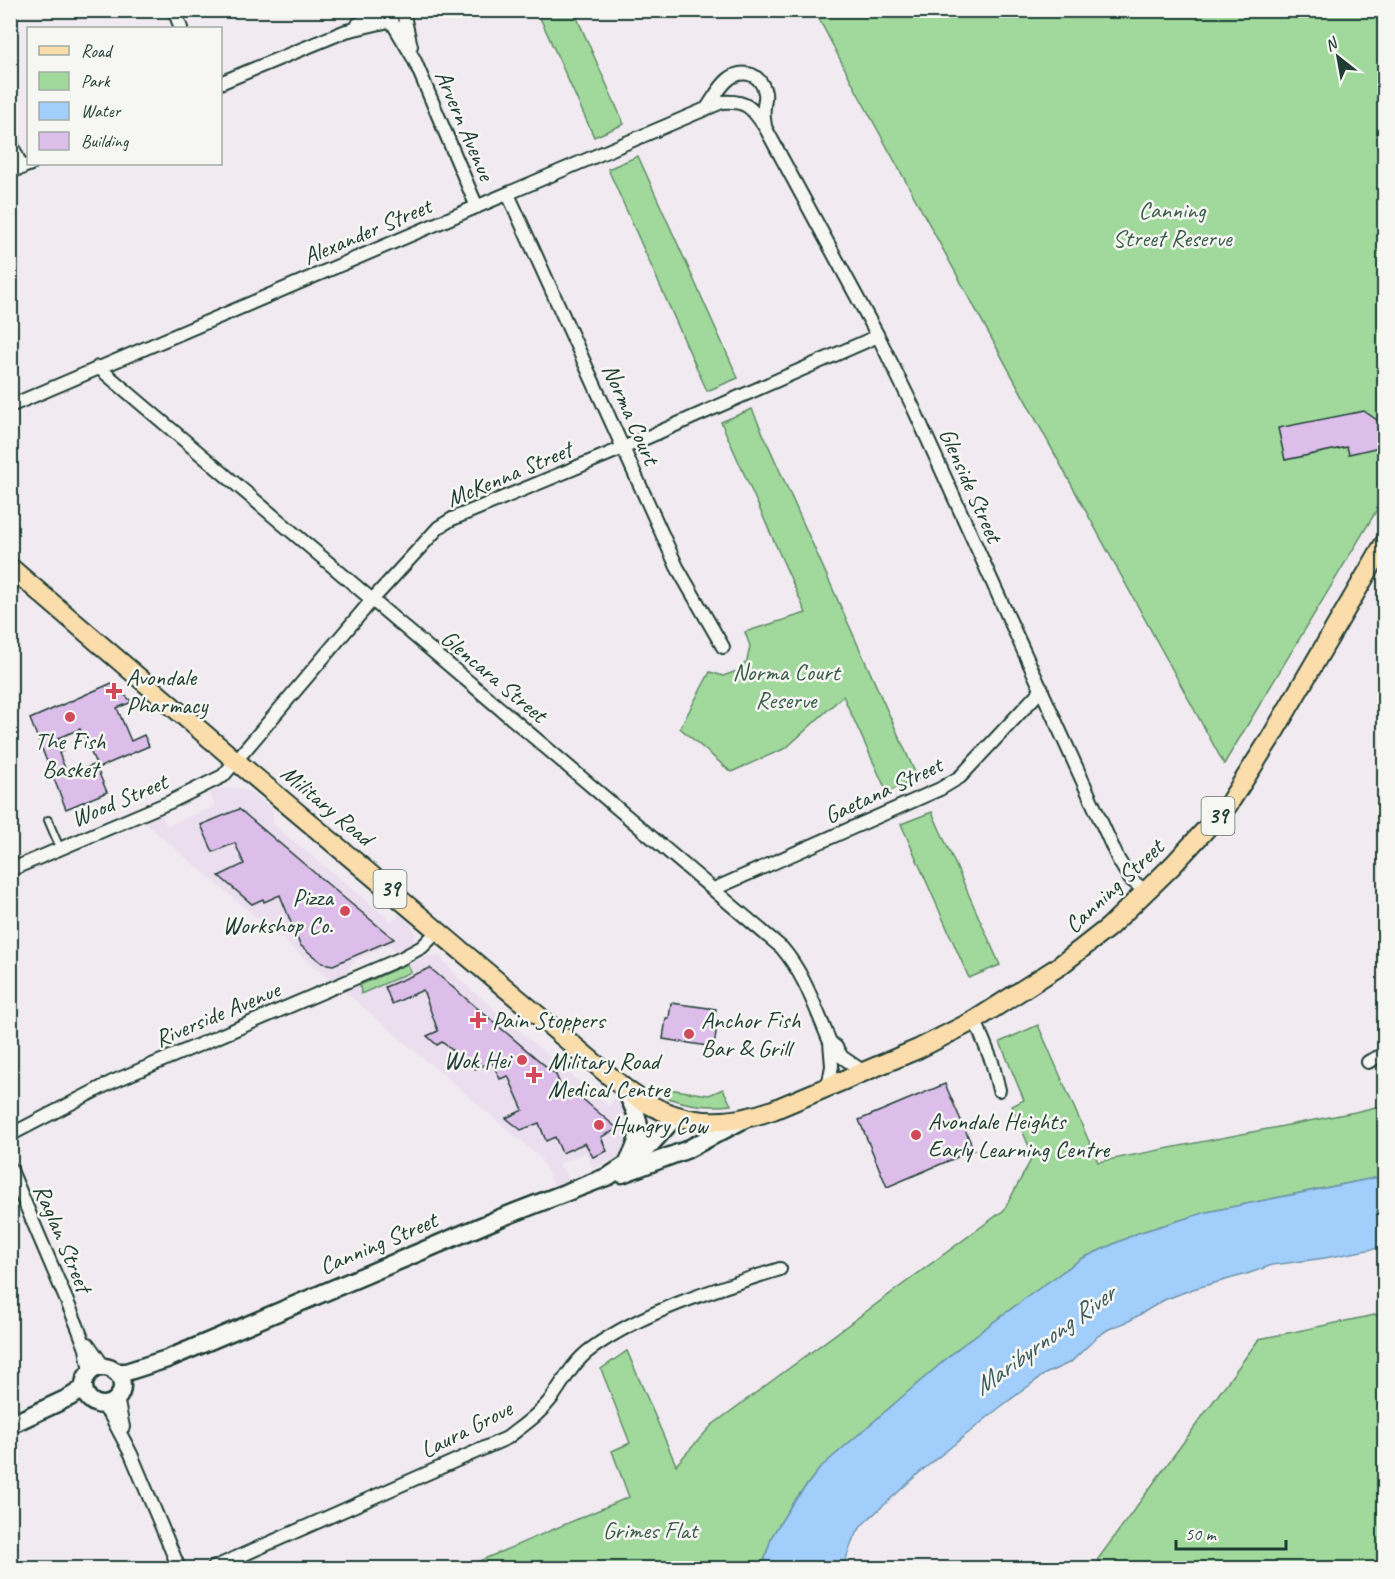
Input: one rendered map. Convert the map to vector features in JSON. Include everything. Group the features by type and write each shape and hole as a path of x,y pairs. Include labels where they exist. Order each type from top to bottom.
{"main road":[{"name":"Canning Street","path":"676,1116 714,1121 747,1119 828,1088 918,1049 975,1020 1058,967 1109,927 1147,892 1228,805 1270,739 1384,544"},
{"name":"Military Road","path":"10,567 624,1088 655,1108 676,1116"}],"street":[{"path":"174,10 181,27"},
{"path":"222,82 346,31 396,14"},
{"name":"Arvern Avenue","path":"396,14 477,207"},
{"path":"706,109 726,81 736,74 755,76 763,85 766,95 763,108 765,127"},
{"name":"Alexander Street","path":"10,406 722,102 741,102"},
{"name":"Glenside Street","path":"741,102 752,108 765,127 878,336 1042,689 1118,859 1130,879 1147,892"},
{"path":"10,141 21,168"},
{"name":"Norma Court","path":"508,194 676,567 723,647"},
{"name":"McKenna Street","path":"237,761 372,600 439,527 452,519 623,448 878,336"},
{"name":"Glencara Street","path":"98,367 782,948 804,981 830,1042 842,1057 864,1072"},
{"name":"Gaetana Street","path":"714,889 940,789 960,777 1042,689"},
{"name":"Wood Street","path":"10,870 215,782 237,761"},
{"name":"Riverside Avenue","path":"10,1135 112,1082 402,958 422,946 439,930"},
{"path":"975,1020 992,1062 999,1090"},
{"name":"Glencara Street","path":"828,1088 832,1066 830,1042"},
{"path":"1368,1062 1384,1054"},
{"path":"624,1088 640,1127 638,1141 626,1166"},
{"name":"Canning Street","path":"10,1425 67,1405 126,1372 167,1359 500,1218 609,1176 626,1166 651,1144 676,1116"},
{"name":"Canning Street","path":"609,1176 625,1174 686,1150 747,1119"},
{"name":"Raglan Street","path":"10,1168 86,1349 103,1386 119,1413 131,1454 179,1569"},
{"name":"Laura Grove","path":"213,1569 507,1438 531,1420 550,1400 569,1370 590,1349 637,1321 720,1288 780,1269"}],"lane":[{"path":"48,820 60,848"}],"shaded area":[{"path":"236,788 251,792 272,809 273,824 392,922 399,914 411,924 416,933 413,943 395,953 388,945 355,960 345,974 330,980 143,821 161,814 167,826 215,806 210,793 220,789"},
{"path":"431,955 441,957 460,980 608,1106 615,1098 624,1106 634,1127 625,1152 593,1169 586,1152 558,1164 570,1179 554,1186 540,1157 344,991"}],"green space":[{"path":"537,11 574,11 624,124 594,137"},
{"name":"Canning Street Reserve","path":"815,11 1384,11 1384,498 1224,764 857,92"},
{"path":"638,156 738,378 707,391 608,169"},
{"name":"Norma Court Reserve","path":"752,409 918,779 887,792 843,696 786,748 731,772 680,728 710,672 723,676 737,671 747,661 750,646 745,632 806,613 721,422"},
{"path":"932,812 1000,965 969,978 901,824"},
{"path":"407,964 411,972 361,994 360,985"},
{"name":"Grimes Flat","path":"1038,1025 1098,1162 1384,1105 1384,1176 1207,1212 1138,1233 1081,1259 960,1347 821,1467 792,1504 772,1536 762,1568 463,1568 629,1497 612,1451 630,1443 601,1369 627,1351 676,1465 712,1425 1004,1210 1033,1156 1012,1106 1024,1100 1000,1042"},
{"path":"668,1089 709,1095 723,1089 731,1105 706,1106 681,1102 665,1097"},
{"path":"1384,1313 1384,1568 1096,1568 1098,1559 1259,1339"}],"water":[{"name":"Maribyrnong River","path":"1384,1176 1384,1247 1272,1265 1164,1300 1098,1336 1071,1362 1045,1374 919,1473 862,1525 853,1539 843,1568 762,1568 772,1536 792,1504 821,1467 960,1347 1081,1259 1138,1233 1207,1212"}],"building":[{"path":"1364,411 1384,425 1384,446 1349,454 1347,447 1285,460 1278,428"},
{"path":"112,683 132,702 117,708 131,741 144,735 149,746 98,768 80,729 58,738 63,751 59,753 68,776 95,764 107,792 66,809 30,719"},
{"path":"239,809 394,939 333,965 322,963 300,945 280,895 252,904 219,876 244,864 235,843 213,852 201,825"},
{"path":"430,968 556,1075 564,1093 572,1090 618,1129 601,1137 607,1151 593,1157 585,1143 562,1153 555,1137 546,1141 539,1123 521,1130 506,1118 523,1110 508,1076 500,1079 492,1062 475,1069 442,1042 437,1045 427,1036 438,1031 423,990 392,1004 385,987"},
{"name":"Anchor Fish Bar & Grill","path":"671,1003 716,1009 713,1024 717,1025 714,1047 663,1039"},
{"name":"Avondale Heights Early Learning Centre","path":"945,1084 974,1150 887,1187 859,1120"}],"place":[{"name":"Avondale Pharmacy","path":"114,691"},
{"name":"The Fish Basket","path":"70,717"},
{"name":"Pizza Workshop Co.","path":"345,911"},
{"name":"Pain Stoppers","path":"478,1020"},
{"name":"Anchor Fish Bar & Grill","path":"689,1034"},
{"name":"Wok Hei","path":"522,1060"},
{"name":"Military Road Medical Centre","path":"534,1075"},
{"name":"Hungry Cow","path":"599,1125"},
{"name":"Avondale Heights Early Learning Centre","path":"916,1135"}]}
